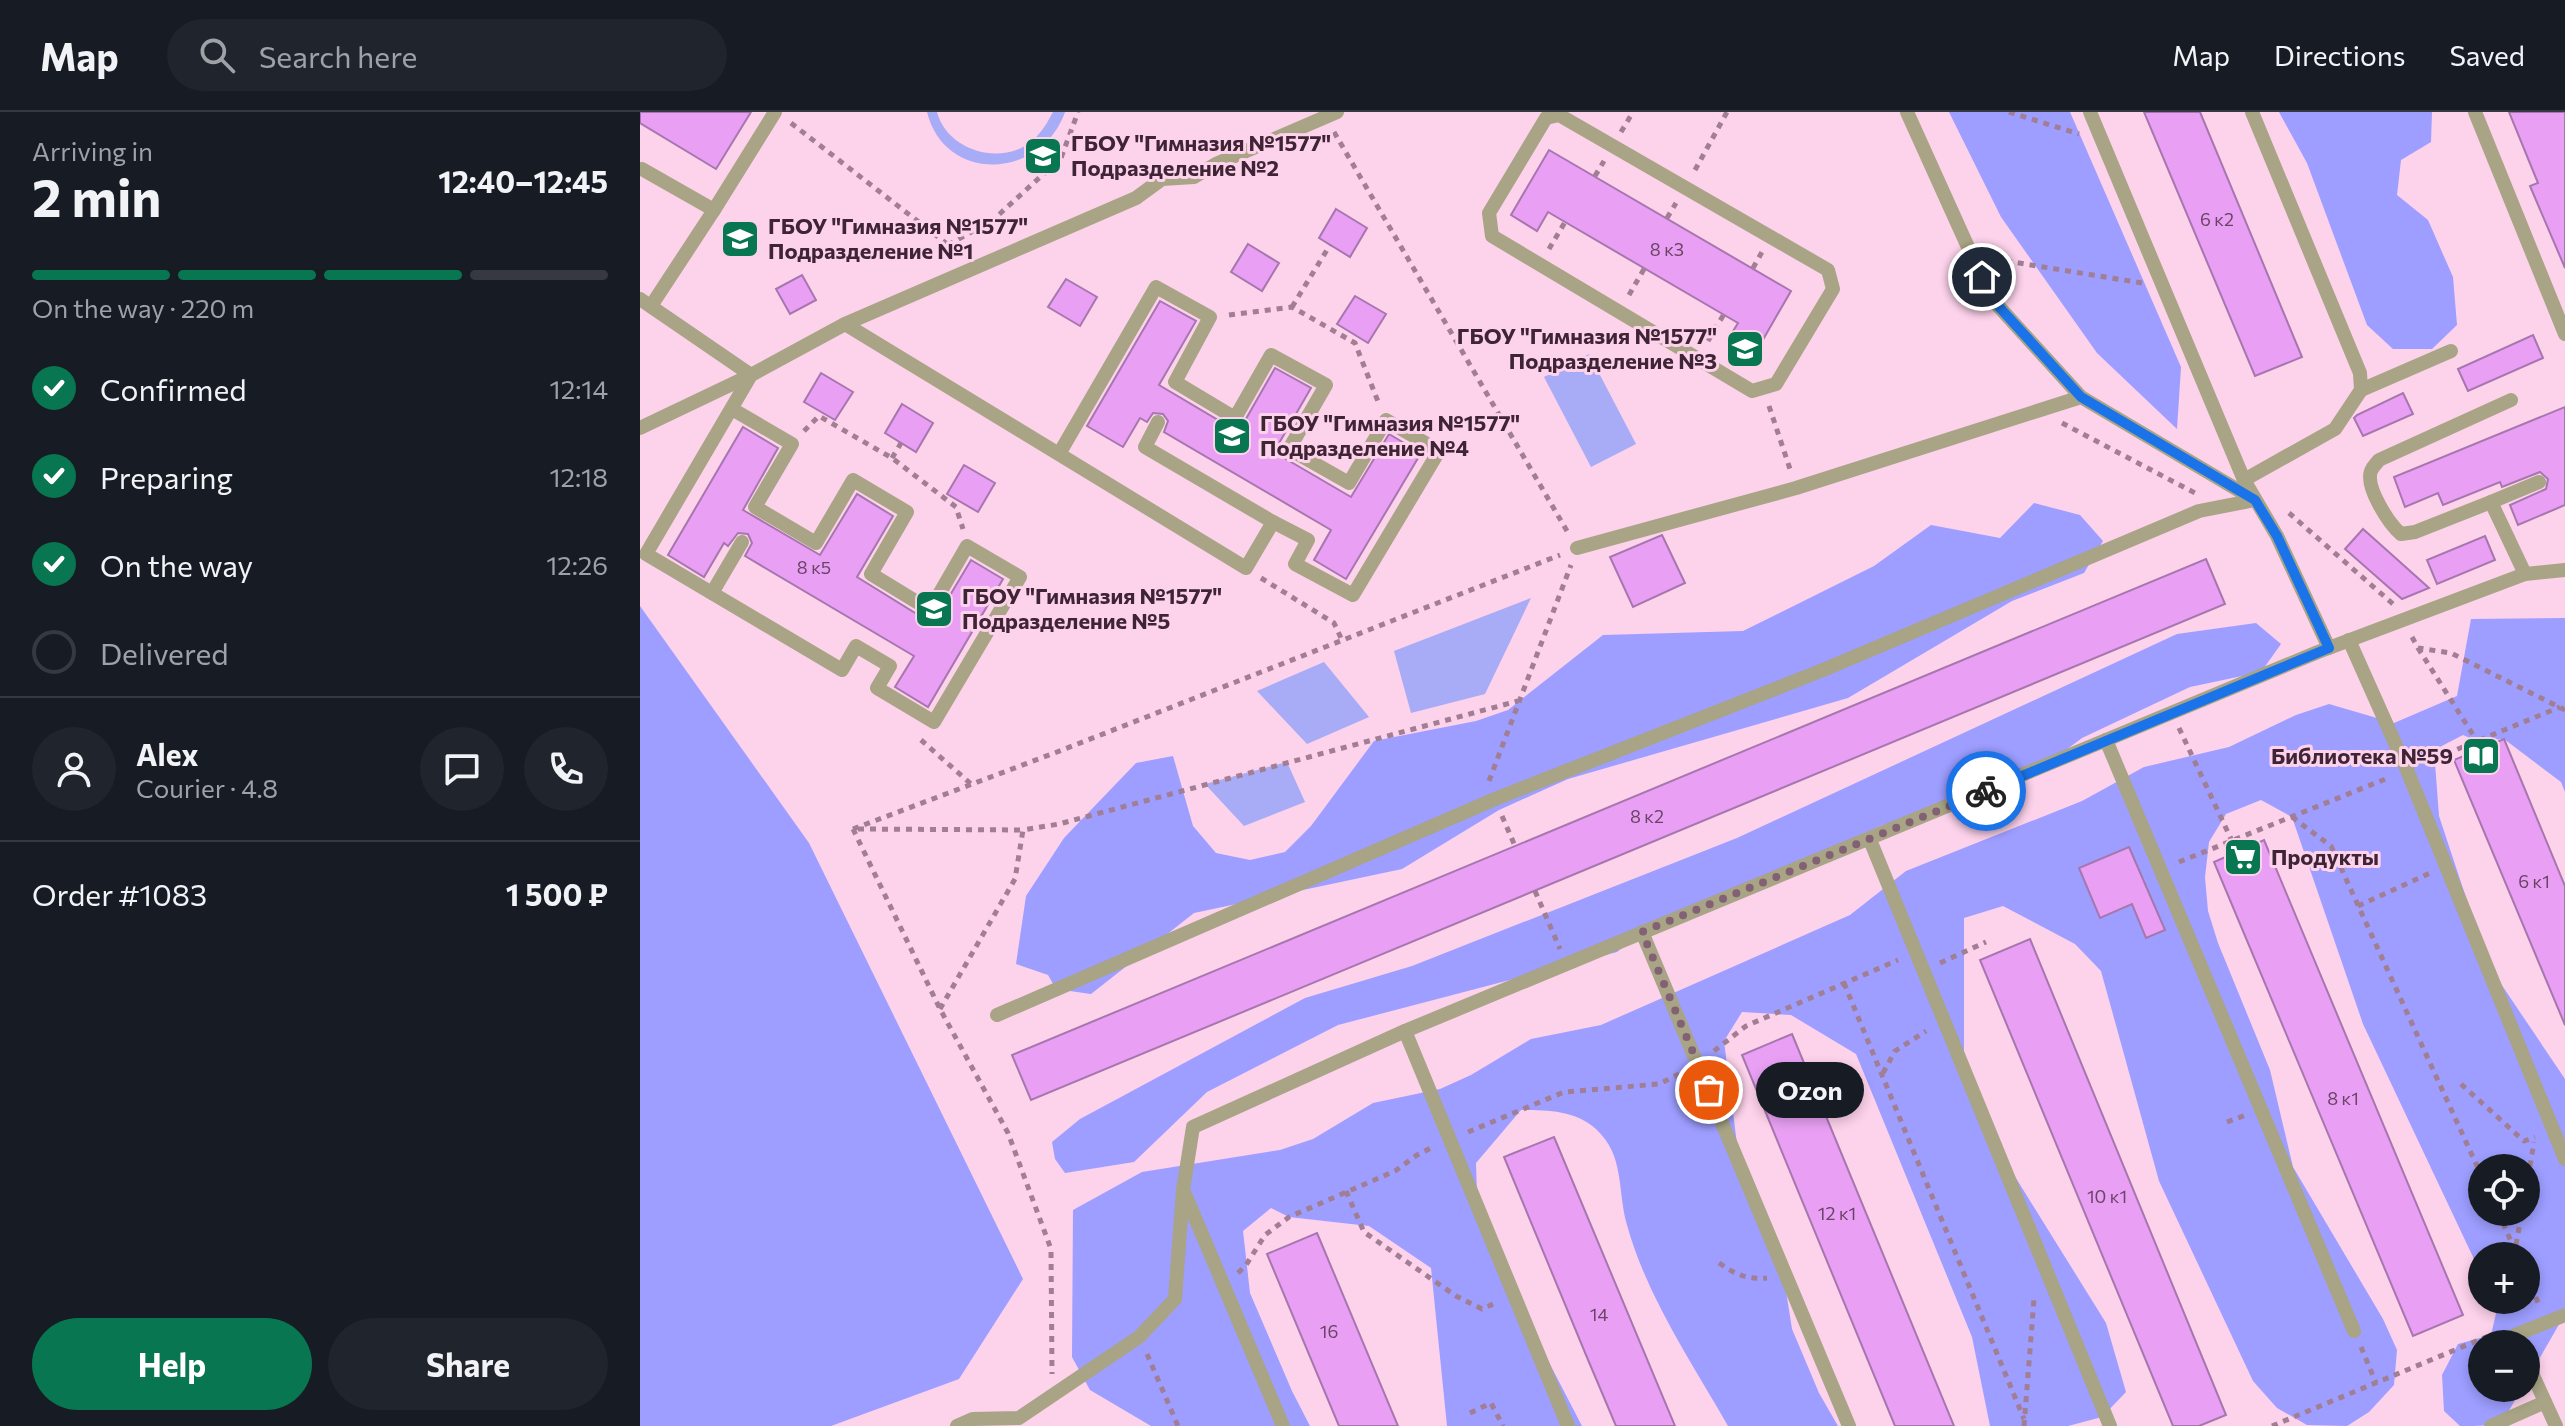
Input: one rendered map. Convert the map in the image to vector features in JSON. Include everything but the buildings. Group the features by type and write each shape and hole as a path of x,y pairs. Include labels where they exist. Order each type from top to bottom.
{"lane":[{"path":"751,375 646,302 714,210 775,112"},
{"path":"1907,112 1991,298 2081,397 2255,500"},
{"path":"2090,112 2244,480 2277,536 2329,648"},
{"path":"2252,112 2360,373 2361,390"},
{"path":"2475,112 2564,326"},
{"path":"640,428 751,375 845,324 1136,198 1162,179 1194,177 1216,164 1328,114"},
{"path":"1559,115 1574,117 1686,187 1828,270 1833,289 1776,384 1752,391 1492,236 1489,213 1546,118 1559,115"},
{"path":"642,169 714,210"},
{"path":"1059,454 1156,287 1210,317 1175,382 1235,418 1271,355 1326,385 1289,449 1349,483 1386,420 1439,451 1353,595 1295,564 1308,540 1145,447 1158,422"},
{"path":"845,324 1246,568 1273,522"},
{"path":"2244,480 2335,429 2361,390 2451,351"},
{"path":"732,409 792,444 755,507 816,543 853,480 907,512 871,574 930,610 967,546 1020,577 934,722 877,688 890,666 856,646 842,670 646,554 751,375"},
{"path":"1577,548 1796,488 2081,397"},
{"path":"2511,400 2379,460 2371,471 2370,484 2390,525 2401,534 2415,532 2539,482"},
{"path":"997,1015 1495,799 1823,670 2199,511 2255,500"},
{"path":"2491,502 2525,574"},
{"path":"712,593 742,542"},
{"path":"957,1426 973,1419 1020,1422 1052,1395 1139,1337 1175,1299 1183,1190 1193,1127 1405,1031 2329,648 2525,574 2565,570"},
{"path":"2349,640 2407,770 2565,1159"},
{"path":"2106,740 2354,1331"},
{"path":"1870,840 2110,1426"},
{"path":"1642,932 1849,1426"},
{"path":"1405,1031 1568,1426"},
{"path":"1183,1190 1283,1426"},
{"path":"2534,1330 2565,1315"},
{"path":"2540,1391 2556,1426"},
{"path":"2491,1426 2545,1402"}],"path":[{"path":"948,245 993,220 1061,158 1078,112"},
{"path":"1686,187 1727,112"},
{"path":"2009,112 2103,141"},
{"path":"1328,114 1577,548"},
{"path":"788,121 977,267"},
{"path":"1540,265 1565,222"},
{"path":"1292,307 1330,245"},
{"path":"1972,256 2163,286"},
{"path":"1619,312 1644,269"},
{"path":"1210,317 1292,307 1355,343 1386,420"},
{"path":"1698,358 1724,314"},
{"path":"1764,388 1790,469"},
{"path":"792,444 819,416 892,458 956,507 967,546"},
{"path":"892,458 901,443"},
{"path":"2255,500 2286,510 2397,608"},
{"path":"853,829 1577,548"},
{"path":"1488,784 1577,548"},
{"path":"1246,568 1334,623 1341,638"},
{"path":"2407,629 2477,741"},
{"path":"2418,648 2451,653 2562,708"},
{"path":"853,829 1023,830 1059,824 1519,701"},
{"path":"2161,869 2562,708"},
{"path":"2172,713 2232,841"},
{"path":"957,771 971,784"},
{"path":"1495,799 1515,846"},
{"path":"2292,817 2331,846 2471,1154"},
{"path":"853,829 940,1009 1008,1133 1051,1249 1052,1395"},
{"path":"940,1009 1015,879 1023,830"},
{"path":"2358,906 2414,881"},
{"path":"1535,891 1567,965"},
{"path":"1924,970 1986,942"},
{"path":"1223,1280 1240,1271 1265,1235 1289,1217 1395,1171 1417,1155 1450,1139 1564,1092 1659,1084 1699,1064 1746,1026 1917,952"},
{"path":"1844,983 2024,1422"},
{"path":"1882,1073 1895,1051 1944,1019"},
{"path":"2461,1084 2524,1141 2553,1128"},
{"path":"2533,1154 2536,1136"},
{"path":"1346,1191 1364,1232 1456,1296 1482,1309 1514,1295"},
{"path":"1719,1263 1737,1275 1754,1280 1783,1272"},
{"path":"2024,1422 2035,1296"},
{"path":"2540,1306 2547,1322"},
{"path":"2354,1331 2376,1383"},
{"path":"1139,1337 1178,1426"},
{"path":"2272,1426 2468,1345"},
{"path":"1470,1413 1491,1403 1503,1426"}],"shaded area":[{"path":"927,112 937,112 949,134 970,148 1007,153 1025,146 1039,134 1053,112 1065,112 1053,134 1036,151 1016,161 994,164 972,162 953,152 937,135"},
{"path":"1949,112 2070,112 2181,367 2177,429 2097,353 2001,217"},
{"path":"2279,112 2432,112 2431,142 2401,160 2397,195 2428,220 2453,277 2457,325 2432,349 2393,349 2367,325 2307,163"},
{"path":"1589,354 1636,444 1591,467 1544,377"},
{"path":"2034,503 2080,515 2103,541 2084,573 2012,601 1848,698 1568,779 1499,810 1402,869 1194,913 1091,994 1056,989 1048,975 1016,964 1026,896 1064,838 1136,763 1173,756 1193,826 1216,853 1250,860 1285,852 1311,826 1374,741 1476,721 1508,710 1603,635 1743,631 1874,566 1931,525 2000,538"},
{"path":"1531,598 1485,694 1411,713 1394,651"},
{"path":"640,606 809,843 1023,1279 959,1379 831,1426 640,1426"},
{"path":"2565,618 2565,792 2561,782 2504,739 2477,741 2463,735 2434,750 2439,816 2483,949 2499,981 2565,1079 2565,1314 2540,1358 2540,1330 2492,1330 2496,1314 2540,1314 2540,1242 2468,1242 2468,1246 2363,1024 2292,817 2261,800 2226,814 2209,842 2205,877 2208,911 2270,1070 2293,1167 2383,1319 2397,1350 2394,1385 2369,1412 2347,1426 2307,1425 2277,1408 2253,1381 2159,1181 2101,971 2075,944 2003,906 1964,918 1964,1073 1973,1109 2106,1323 2126,1392 2102,1417 2068,1426 1990,1426 1972,1337 1856,1054 1791,1015 1742,1012 1724,1041 1737,1144 1783,1272 1792,1329 1819,1393 1838,1426 1728,1426 1646,1278 1627,1225 1612,1150 1588,1123 1550,1111 1521,1110 1476,1163 1477,1195 1514,1295 1582,1426 1447,1426 1431,1268 1369,1226 1289,1217 1271,1208 1243,1231 1250,1293 1310,1426 1151,1426 1090,1390 1072,1357 1073,1210 1142,1172 1280,1150 1313,1139 1373,1103 1440,1089 1471,1075 1531,1039 1601,1025 1850,915 1906,871 2082,801 2144,767 2229,747 2296,715 2329,704 2394,723 2457,696 2471,619"},
{"path":"2256,623 2281,644 2261,672 2190,687 2082,738 1994,804 1883,825 1642,932 1617,952 1338,1025 1207,1092 1134,1162 1065,1173 1055,1159 1052,1142 1080,1119 1305,998 1412,966 1737,838 2177,634"},
{"path":"1324,662 1369,717 1307,744 1257,691"},
{"path":"1287,762 1305,802 1244,826 1205,784"},
{"path":"2468,1341 2468,1402 2514,1402 2505,1417 2494,1424 2460,1426 2444,1411 2442,1375 2458,1344"}],"way so far":[{"path":"1709,1090 1642,932 1986,791"}],"place":[{"name":"ГБОУ \"Гимназия №1577\" Подразделение №2","path":"1043,156"},
{"name":"ГБОУ \"Гимназия №1577\" Подразделение №1","path":"740,239"},
{"name":"ГБОУ \"Гимназия №1577\" Подразделение №3","path":"1745,349"},
{"name":"ГБОУ \"Гимназия №1577\" Подразделение №4","path":"1232,436"},
{"name":"ГБОУ \"Гимназия №1577\" Подразделение №5","path":"934,609"},
{"name":"Библиотека №59","path":"2481,756"},
{"name":"Продукты","path":"2243,857"},
{"name":"Ozon","path":"1709,1090"}],"route":[{"path":"1982,277 1991,298 2081,397 2255,500 2277,536 2329,648 1986,791"}]}
